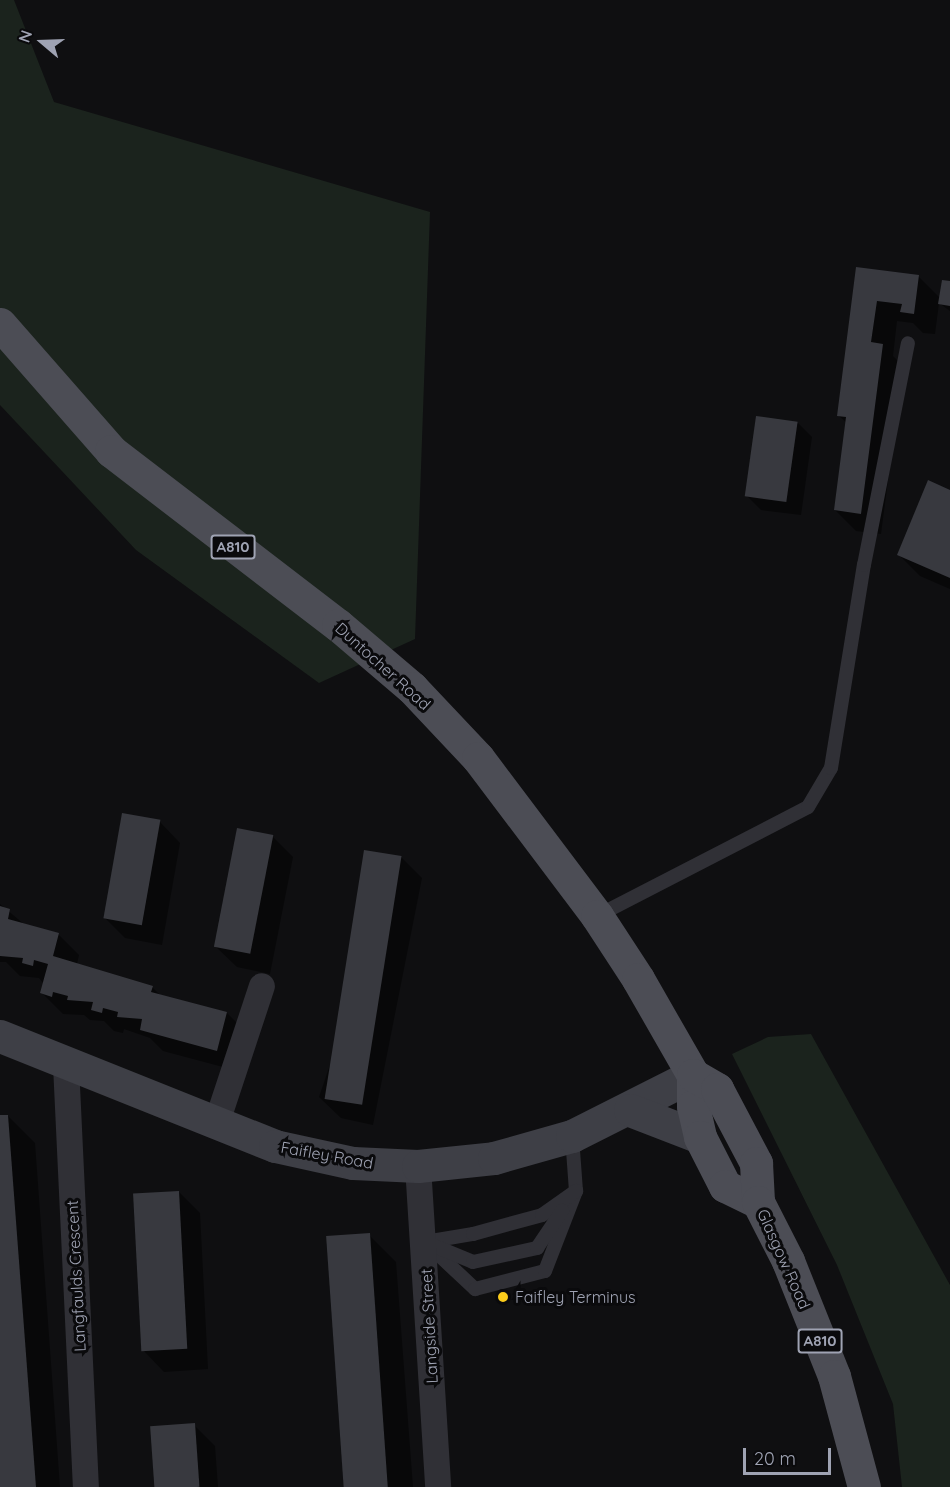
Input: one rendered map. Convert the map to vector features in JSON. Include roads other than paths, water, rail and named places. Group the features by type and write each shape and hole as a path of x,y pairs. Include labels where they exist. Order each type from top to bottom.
{"main road":[{"name":"Duntocher Road","path":"0,324 111,451 338,625 412,688 478,758 597,916 693,1075"},
{"name":"Glasgow Road","path":"693,1075 693,1106 700,1137 725,1186 758,1202"},
{"name":"Glasgow Road","path":"693,1075 717,1089 756,1163 758,1202 788,1261 834,1376 864,1487"}],"street":[{"path":"217,1122 262,986"},
{"name":"Faifley Road","path":"0,1036 66,1065 275,1146 353,1163 418,1166 494,1158 572,1136 630,1110 693,1075"},
{"name":"Langfaulds Crescent","path":"66,1065 86,1487"},
{"path":"630,1110 700,1137"},
{"name":"Langside Street","path":"418,1166 425,1242 438,1487"}],"lane":[{"path":"597,916 807,807 831,768 864,565 908,343"},
{"path":"425,1242 475,1289 545,1270 576,1191 572,1136"},
{"path":"425,1242 473,1234 542,1215 576,1191"},
{"path":"425,1242 473,1262 537,1248 576,1191"}],"place":[{"name":"Faifley Terminus","path":"503,1297"}]}
